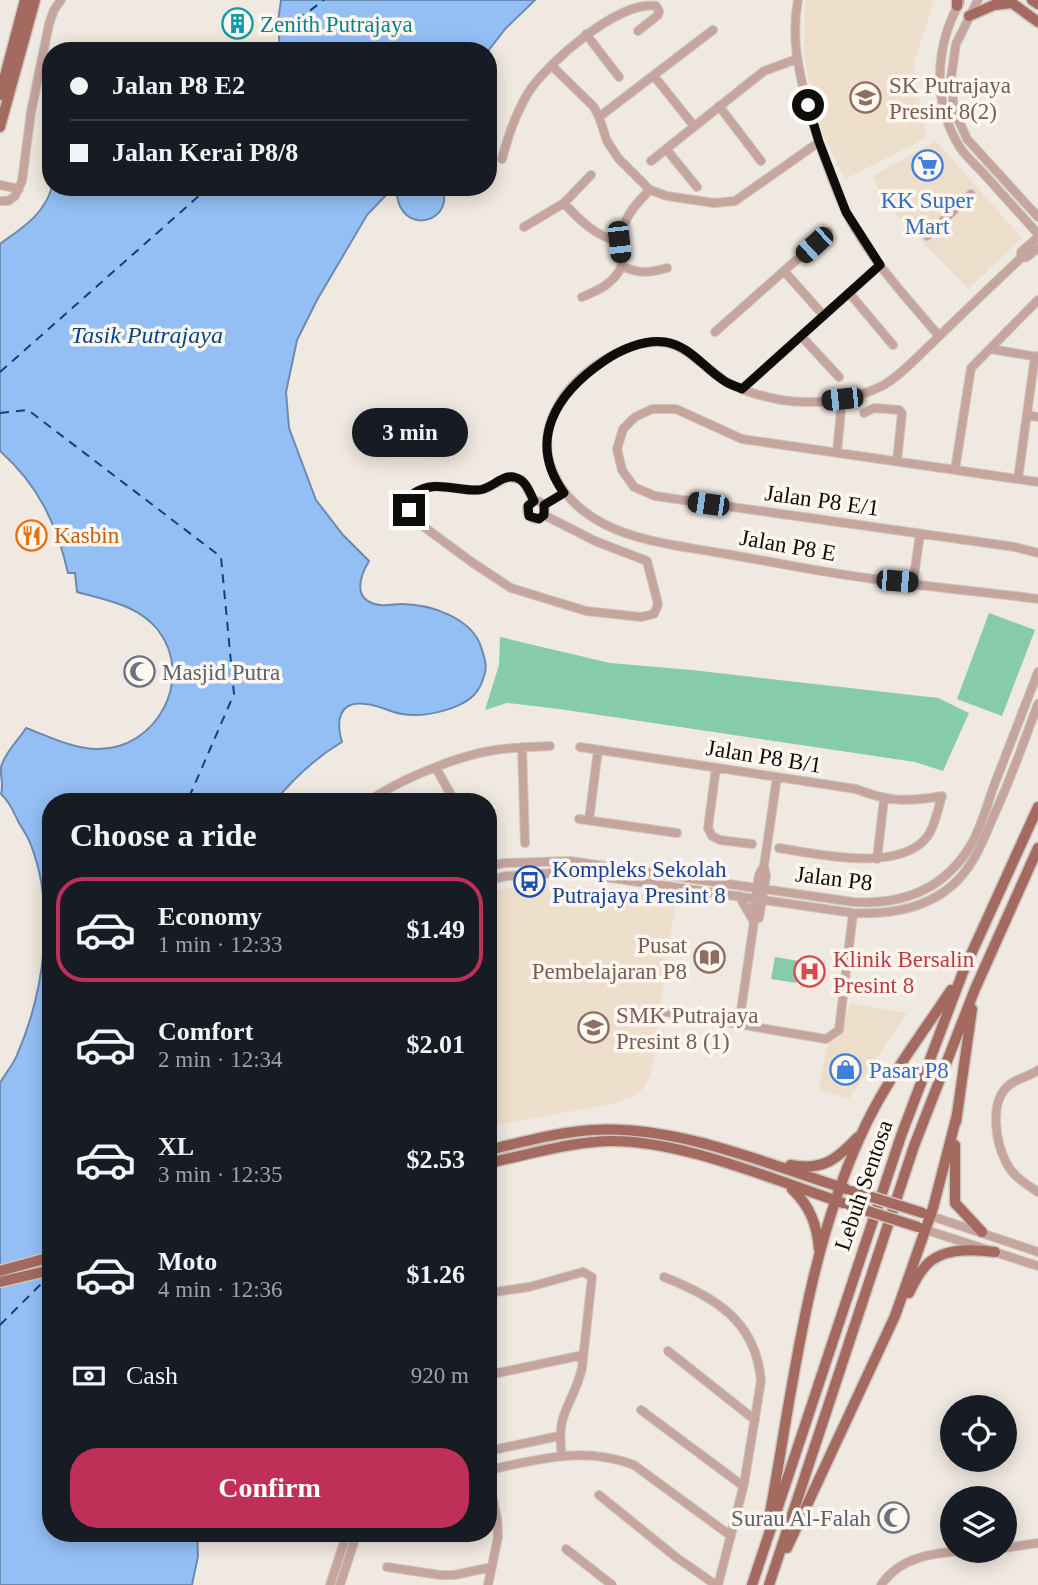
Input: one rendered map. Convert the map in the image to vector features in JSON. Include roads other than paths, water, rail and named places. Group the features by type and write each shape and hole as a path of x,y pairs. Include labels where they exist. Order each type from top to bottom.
{"main road":[{"path":"0,127 5,89 25,0"},
{"path":"5,89 35,0"},
{"path":"1032,0 1038,4"},
{"path":"968,16 1009,1 1038,22"},
{"name":"Lebuh Sentosa","path":"752,1585 901,1136 963,972 1038,807"},
{"name":"Lebuh Sentosa","path":"770,1585 914,1146 975,989 1038,848"},
{"path":"764,1550 803,1328 836,1201 847,1189 861,1135 886,1089 963,972"},
{"path":"975,989 957,1115 953,1185 955,1203 982,1233"},
{"path":"895,1316 957,1115"},
{"path":"497,1148 566,1133 628,1130 692,1142 753,1158 927,1214"},
{"path":"753,1158 801,1167 818,1167 830,1162 861,1135"},
{"path":"497,1161 595,1142 656,1145 691,1153 922,1229"},
{"path":"788,1185 801,1197 809,1210 818,1231 820,1255"},
{"path":"770,1585 895,1316 924,1267 937,1257 965,1250 995,1252"},
{"path":"0,1271 42,1259"},
{"path":"0,1282 42,1272"}],"street":[{"path":"46,42 49,23 61,0"},
{"path":"798,0 795,14 797,59 819,142 846,212 880,265 939,336"},
{"path":"978,0 956,44 951,78 954,110 967,139 1038,217"},
{"path":"958,2 941,49 939,79 950,128 960,148 1038,236 1021,252 1021,257 1027,257 1038,247"},
{"path":"502,159 509,134 528,93 586,34 600,23 639,4 656,6 658,15 638,31"},
{"path":"599,117 713,30"},
{"path":"586,34 619,77"},
{"path":"651,161 764,71 797,59"},
{"path":"0,201 11,199 19,189 42,62"},
{"path":"552,66 594,107 611,148 650,190 667,195 714,203 735,201 819,142"},
{"path":"654,76 694,126"},
{"path":"719,107 761,161"},
{"path":"666,149 697,187"},
{"path":"524,227 564,203 591,175"},
{"path":"0,185 19,189"},
{"path":"582,297 605,287 617,276 622,266 619,242 625,220 636,203 650,190"},
{"path":"927,236 971,194"},
{"path":"564,203 579,219 606,238 619,242"},
{"path":"715,332 828,232"},
{"name":"Jalan P8 E","path":"1021,257 884,385 842,399 788,401 742,389 724,381 696,356 667,342 640,344 610,357 576,383 558,405 552,418 548,432 548,456 554,477 574,504 605,524 631,534 868,579 1037,600"},
{"path":"742,389 880,265"},
{"path":"622,266 634,272 667,268"},
{"path":"784,271 824,316"},
{"path":"850,294 893,345"},
{"path":"955,470 971,368 1038,300"},
{"path":"802,337 839,377"},
{"path":"991,349 1037,357 1018,479"},
{"path":"837,453 842,399"},
{"path":"864,413 874,408 899,410 902,413 897,461"},
{"name":"Jalan P8 E/1","path":"1038,482 742,439 676,409 652,409 635,417 622,429 617,449 622,470 634,487 654,496 1015,547 1038,553"},
{"path":"1027,415 1038,417"},
{"path":"544,505 534,501 522,480 508,477 479,490 428,486 413,494 408,506 411,514 423,527 511,588 586,611 641,617 654,614 658,604 647,561 594,541 544,515"},
{"path":"544,505 564,493"},
{"path":"534,501 528,506 529,516 539,519 544,515"},
{"path":"544,505 544,515"},
{"path":"913,583 920,534"},
{"name":"Jalan P8","path":"497,864 570,861 853,902 875,904 906,898 926,890 950,872 970,847 1038,672"},
{"name":"Jalan P8","path":"497,878 570,872 853,913 890,913 913,908 931,900 964,873 976,854 999,804 1038,704"},
{"path":"384,793 405,780 493,750 550,746"},
{"path":"522,747 525,843"},
{"name":"Jalan P8 B/1","path":"580,747 856,789 884,800 913,801 942,796 927,837 907,852 877,859"},
{"path":"589,820 598,750"},
{"path":"436,768 450,793"},
{"path":"716,768 708,828 712,836 720,840 752,844"},
{"path":"739,1024 760,887 758,875 764,866 777,777"},
{"path":"779,848 847,859 877,859 884,800"},
{"path":"579,819 677,833"},
{"path":"739,896 755,919"},
{"path":"755,919 779,902"},
{"path":"654,1010 826,1039 839,1030 853,913"},
{"path":"1038,1070 1015,1081 1003,1091 998,1102 996,1121 998,1141 1006,1164 1020,1180 1038,1192"},
{"path":"927,1214 1038,1252"},
{"path":"922,1229 1038,1266"},
{"path":"497,1292 529,1287 583,1272 590,1275 592,1280 579,1380 561,1420 559,1436 562,1455"},
{"path":"599,1495 677,1558 717,1585 743,1486 761,1381 760,1369 744,1327 733,1315 685,1285 664,1277"},
{"path":"668,1351 755,1420"},
{"path":"497,1373 583,1355"},
{"path":"641,1410 743,1486"},
{"path":"497,1449 559,1436"},
{"path":"497,1468 562,1455 603,1455 634,1465 731,1536"},
{"path":"330,1585 344,1542"},
{"path":"340,1585 354,1542"},
{"path":"488,1585 497,1542"},
{"path":"1017,1546 1038,1543"},
{"path":"566,1549 612,1585"},
{"path":"881,1585 908,1561 940,1552"},
{"path":"387,1567 454,1575 492,1567"}],"water":[{"path":"281,0 535,0 495,42 279,42 278,22"},
{"name":"Tasik Putrajaya","path":"385,196 367,215 297,340 286,392 289,428 316,500 343,535 369,561 360,588 365,599 383,605 412,605 437,610 459,621 476,637 486,670 473,695 456,707 445,710 411,715 370,705 350,705 341,714 339,727 342,742 306,768 282,793 42,793 42,890 31,845 9,803 1,794 1,767 9,751 26,728 61,742 97,749 118,746 137,738 164,708 171,689 173,669 168,649 158,630 150,622 131,609 77,592 75,573 68,573 58,538 44,506 25,478 0,451 0,244 38,213 48,197"},
{"name":"Tasik Putrajaya","path":"397,196 444,198 438,213 423,220 407,216 399,205"},
{"name":"Tasik Putrajaya","path":"42,964 42,1542 197,1542 198,1556 192,1585 0,1585 0,1083 17,1055"}],"place":[{"name":"Zenith Putrajaya","path":"237,24"},
{"name":"SK Putrajaya Presint 8(2)","path":"866,98"},
{"name":"KK Super Mart","path":"927,166"},
{"name":"Kasbin","path":"31,535"},
{"name":"Masjid Putra","path":"139,672"},
{"name":"Kompleks Sekolah Putrajaya Presint 8","path":"529,882"},
{"name":"Pusat Pembelajaran P8","path":"710,958"},
{"name":"Klinik Bersalin Presint 8","path":"810,972"},
{"name":"SMK Putrajaya Presint 8 (1)","path":"593,1028"},
{"name":"Pasar P8","path":"846,1070"},
{"name":"Surau Al-Falah","path":"894,1518"}]}
